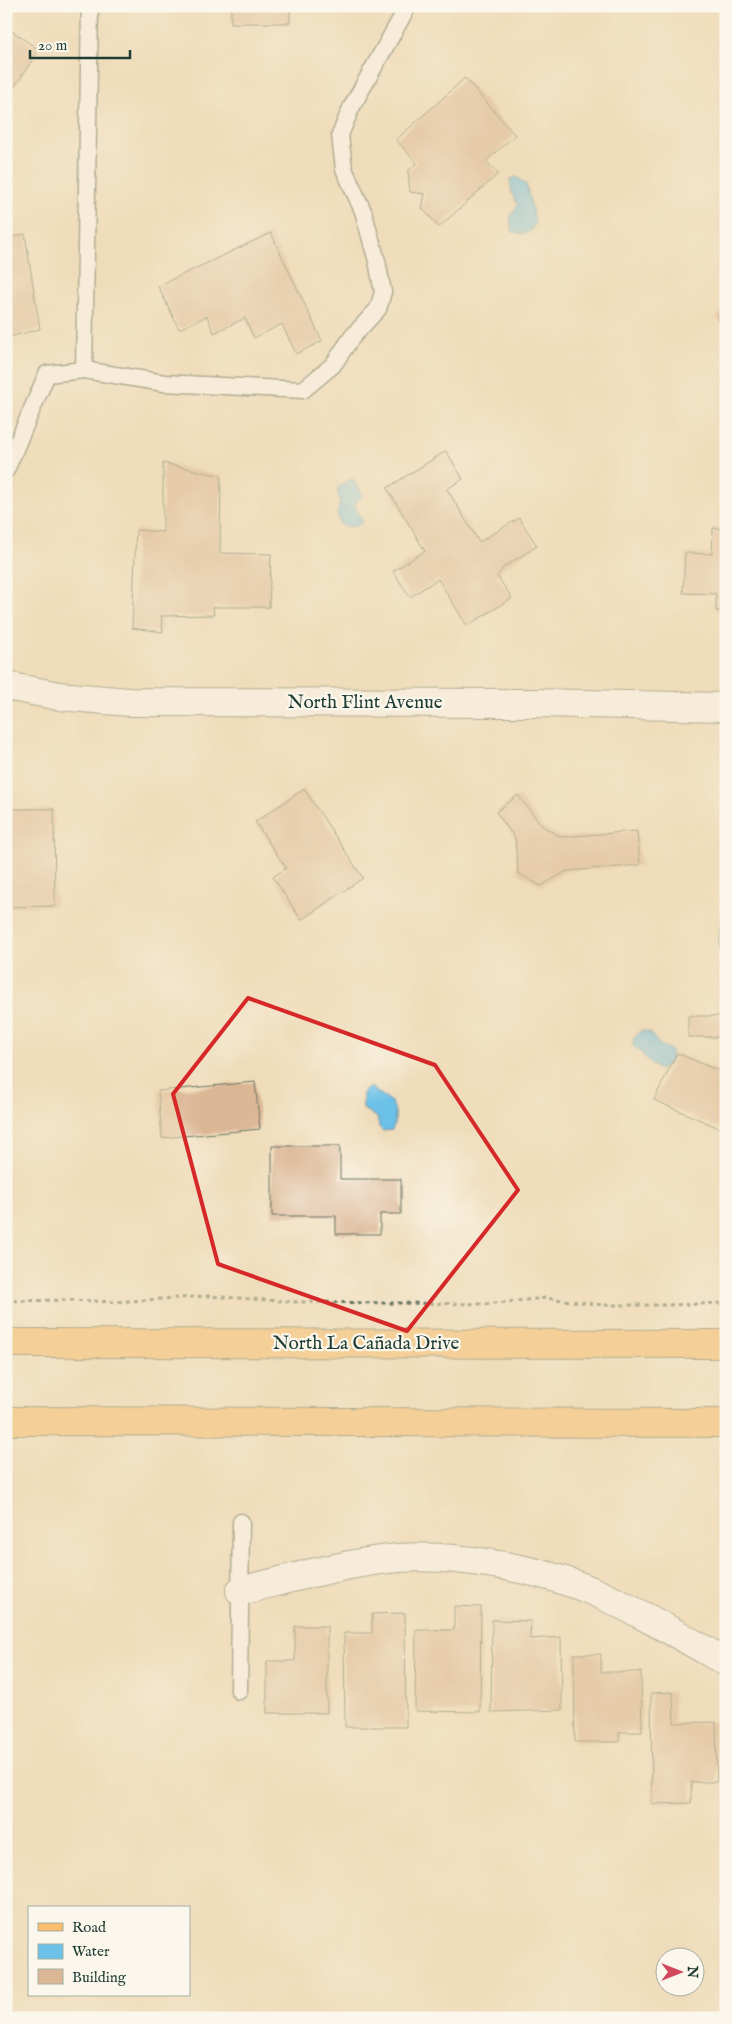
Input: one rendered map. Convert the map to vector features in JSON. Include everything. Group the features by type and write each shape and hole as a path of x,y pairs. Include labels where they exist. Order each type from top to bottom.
{"main road":[{"name":"North La Cañada Drive","path":"6,1342 726,1344"},
{"path":"6,1421 726,1423"}],"street":[{"name":"North Flint Avenue","path":"6,686 59,696 129,702 536,703 726,707"},
{"path":"240,1591 332,1568 390,1559 444,1558 485,1563 542,1575 592,1591 674,1632 726,1662"}],"lane":[{"path":"84,370 90,6"},
{"path":"6,470 47,374 84,370 164,384 303,390 333,364 352,337 378,309 383,292 377,261 363,211 344,169 340,135 351,108 408,6"},
{"path":"239,1691 241,1522"}],"path":[{"path":"6,1301 67,1300 116,1302 207,1296 315,1302 486,1304 546,1298 603,1305 726,1303"}],"highlighted area":[{"path":"248,998 435,1065 518,1190 407,1331 218,1264 173,1094"}],"water":[{"path":"517,177 526,184 535,220 532,230 523,234 513,232 510,221 518,205 512,194 510,179"},
{"path":"353,479 363,495 355,503 358,514 363,521 350,527 340,524 337,514 340,502 337,489 346,481"},
{"path":"641,1030 649,1032 660,1045 669,1049 672,1053 668,1063 660,1070 633,1046 633,1039"},
{"path":"371,1087 389,1100 394,1108 395,1121 392,1130 383,1131 379,1127 377,1117 363,1109 363,1092"}],"building":[{"path":"231,6 290,6 290,23 231,23"},
{"path":"6,27 39,50 15,86 6,80"},
{"path":"465,78 515,135 486,161 498,174 439,227 422,208 425,194 410,192 408,171 417,163 396,140"},
{"path":"271,233 322,341 296,354 282,324 254,338 245,318 214,333 207,316 179,329 158,286"},
{"path":"25,234 40,329 9,337 6,322 6,239"},
{"path":"726,307 726,326 716,317"},
{"path":"446,451 463,479 447,489 479,542 519,518 537,546 504,567 497,576 512,598 467,626 438,579 410,597 393,571 425,551 387,488"},
{"path":"163,463 221,476 220,553 271,554 269,607 213,607 214,615 161,616 163,632 132,628 136,530 163,532"},
{"path":"713,528 726,529 726,611 716,611 716,594 683,593 685,553 712,554"},
{"path":"304,789 363,878 301,920 273,877 286,868 255,822"},
{"path":"518,795 542,826 561,837 637,831 640,865 567,871 541,886 518,873 515,838 496,812"},
{"path":"6,809 54,809 55,906 6,907"},
{"path":"722,869 726,869 726,949 720,949"},
{"path":"688,1016 723,1016 723,1037 688,1037"},
{"path":"677,1053 726,1074 726,1131 654,1100"},
{"path":"255,1082 260,1129 162,1138 158,1091"},
{"path":"272,1146 340,1146 340,1179 401,1179 401,1214 380,1214 380,1234 336,1234 336,1216 272,1216"},
{"path":"454,1606 481,1607 480,1712 415,1711 416,1630 454,1630"},
{"path":"405,1613 406,1727 345,1727 344,1633 372,1633 372,1614"},
{"path":"492,1620 531,1621 530,1639 561,1637 562,1710 491,1712"},
{"path":"295,1626 327,1626 327,1713 267,1713 267,1661 295,1661"},
{"path":"574,1654 601,1654 601,1672 641,1672 642,1732 619,1732 619,1742 575,1742"},
{"path":"673,1692 674,1723 716,1722 717,1782 691,1782 691,1803 652,1804 651,1693"}]}
